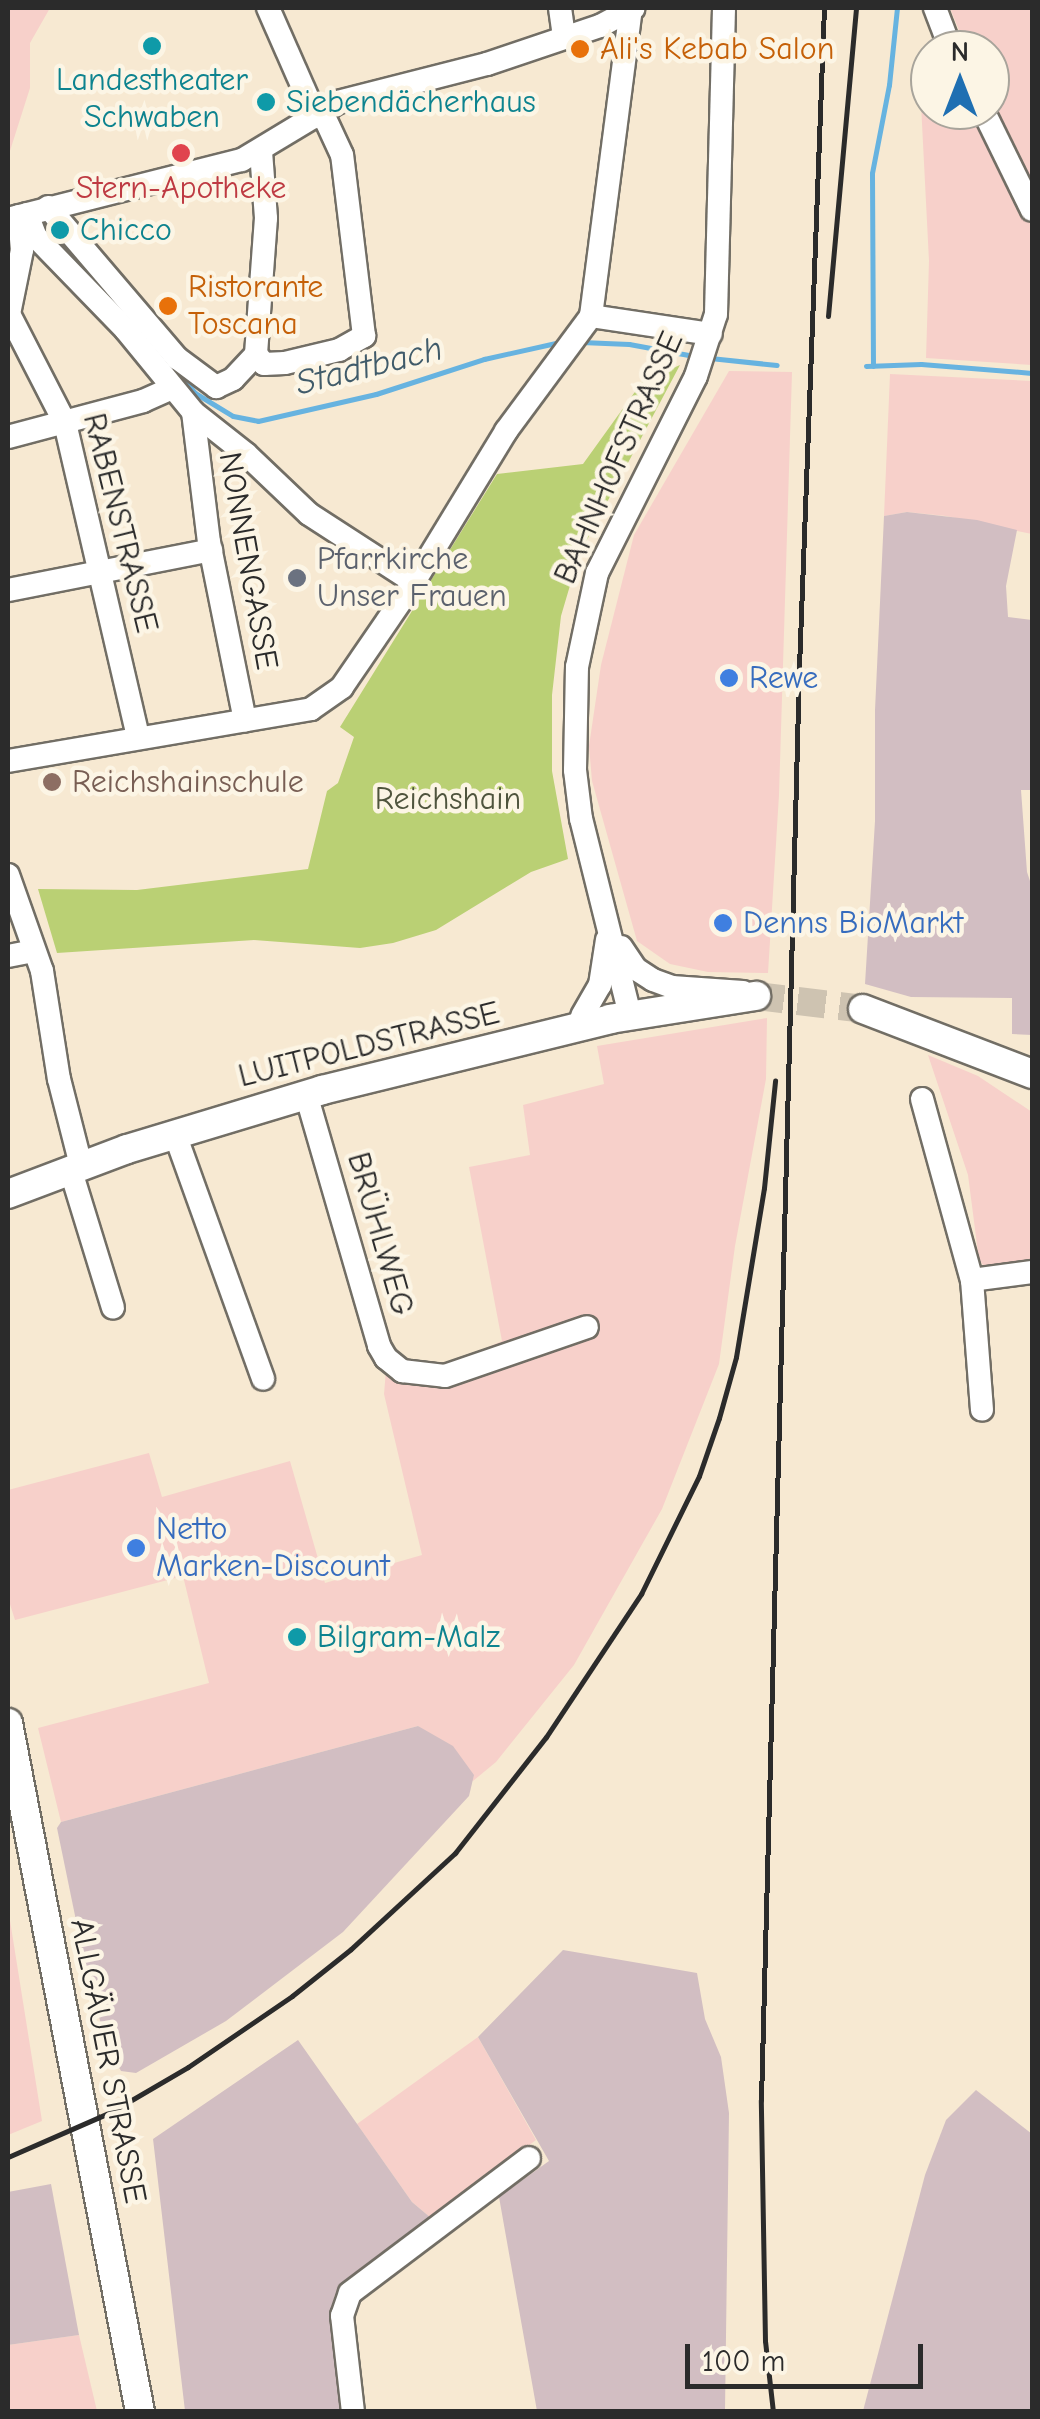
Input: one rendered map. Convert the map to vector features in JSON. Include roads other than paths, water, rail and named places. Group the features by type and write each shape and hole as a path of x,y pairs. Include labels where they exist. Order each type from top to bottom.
{"main road":[{"name":"LUITPOLDSTRASSE","path":"8,1194 76,1166 306,1094 630,1015 756,996"},
{"path":"864,1009 1032,1074"},
{"path":"557,1033 582,1016"},
{"name":"ALLGÄUER STRASSE","path":"8,1724 13,1778 140,2412"}],"street":[{"path":"256,354 264,364 285,364 338,350 364,336 342,155 268,8"},
{"path":"560,8 564,36"},
{"path":"26,214 222,166 261,150 347,98 488,64 600,26 632,8"},
{"path":"8,761 325,703 342,687 414,582 498,444 585,323 632,8"},
{"name":"BAHNHOFSTRASSE","path":"630,1015 581,819 575,770 575,690 582,628 606,549 706,350 720,276 724,8"},
{"path":"993,130 1032,210"},
{"path":"8,437 192,396 233,379 256,354 266,218 261,150"},
{"path":"26,214 36,237 309,514 414,582"},
{"path":"26,214 177,358 192,396"},
{"name":"RABENSTRASSE","path":"26,214 9,314 65,423 138,737"},
{"path":"585,323 706,350"},
{"name":"NONNENGASSE","path":"192,396 210,550 245,720"},
{"path":"8,590 210,550"},
{"path":"8,875 53,1024 76,1166 113,1308"},
{"path":"611,932 636,969 653,980 672,986 738,990 756,996"},
{"name":"BAHNHOFSTRASSE","path":"582,1016 600,985 611,932"},
{"path":"8,956 34,951"},
{"name":"BRÜHLWEG","path":"306,1094 379,1346 386,1358 402,1370 445,1376 587,1327"},
{"path":"922,1099 972,1280 982,1410"},
{"path":"176,1134 263,1379"},
{"path":"972,1280 1032,1272"},
{"path":"353,2412 342,2316 350,2293 529,2158"}],"waterway":[{"path":"873,366 872,173 889,85 897,8"},
{"name":"Stadtbach","path":"46,232 85,267"},
{"name":"Stadtbach","path":"175,369 195,393 233,416 258,421 376,394 484,359 560,342"},
{"name":"Stadtbach","path":"581,342 629,344 694,356"},
{"name":"Stadtbach","path":"710,358 777,365"},
{"name":"Stadtbach","path":"866,366 921,364 1032,373"}],"tunnel":[{"path":"756,996 863,1009"}],"railway":[{"path":"773,2412 765,2341 761,2100 799,667 824,8"},
{"path":"828,316 856,8"},
{"path":"8,2157 111,2112 188,2067 292,1996 351,1949 455,1853 546,1737 641,1594 699,1476 736,1357 764,1188 775,1081"}],"place":[{"name":"Landestheater Schwaben","path":"152,46"},
{"name":"Ali's Kebab Salon","path":"580,49"},
{"name":"Siebendächerhaus","path":"266,102"},
{"name":"Stern-Apotheke","path":"181,153"},
{"name":"Chicco","path":"60,230"},
{"name":"Ristorante Toscana","path":"168,306"},
{"name":"Pfarrkirche Unser Frauen","path":"297,578"},
{"name":"Rewe","path":"729,678"},
{"name":"Reichshainschule","path":"52,782"},
{"name":"Denns BioMarkt","path":"723,923"},
{"name":"Netto Marken-Discount","path":"136,1548"},
{"name":"Bilgram-Malz","path":"297,1637"}],"park label":[{"name":"Reichshain","path":"448,799"}]}
